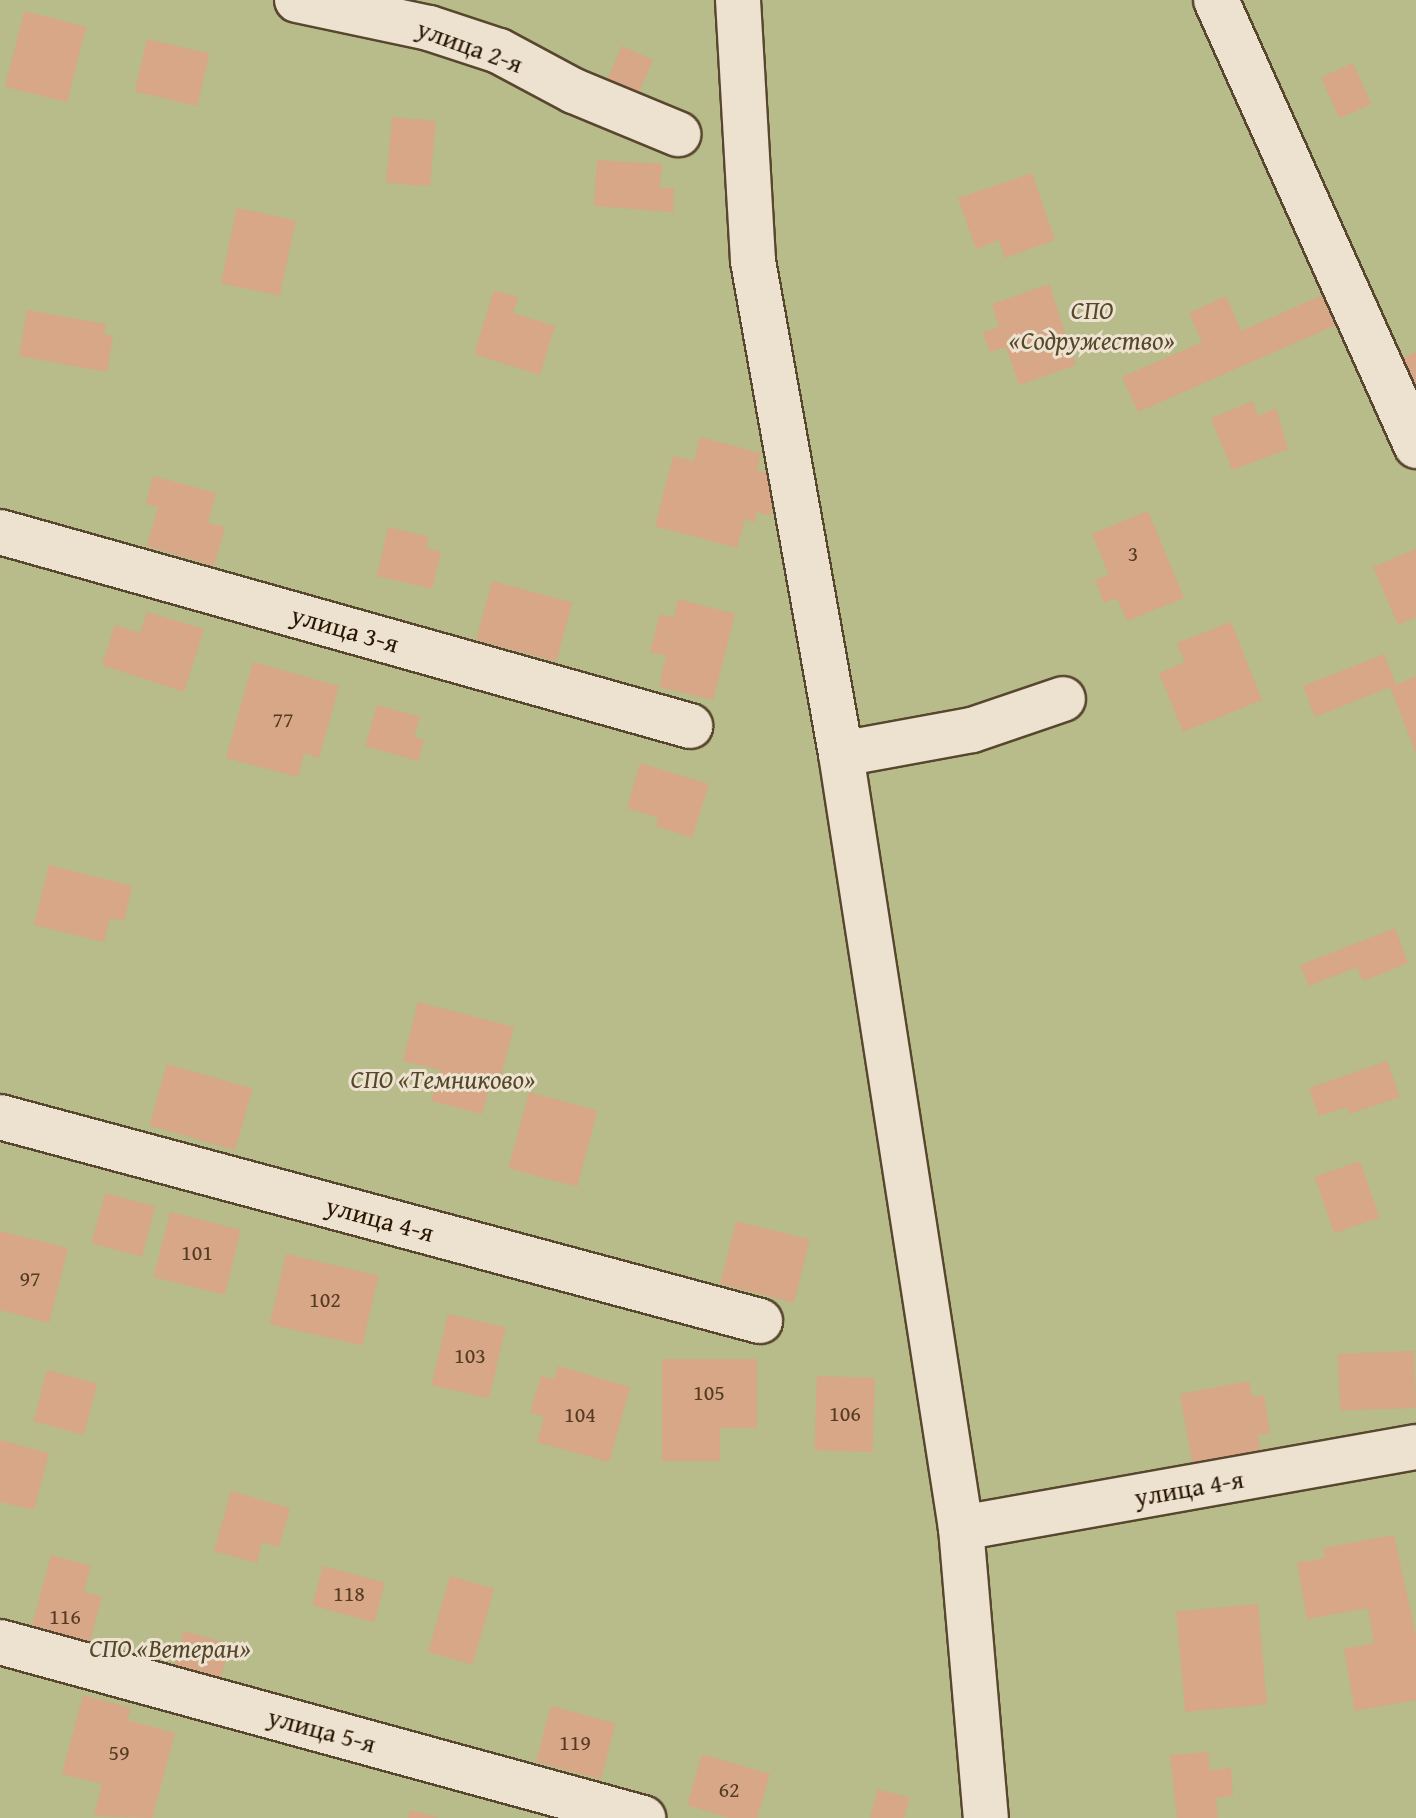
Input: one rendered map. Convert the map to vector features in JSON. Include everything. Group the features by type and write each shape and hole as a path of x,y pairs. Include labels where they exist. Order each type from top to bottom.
{"street":[{"name":"улица 2-я","path":"297,0 429,28 499,51 574,91 678,134"},
{"path":"738,0 753,261 841,754 961,1528 986,1818"},
{"path":"1216,0 1416,446"},
{"name":"улица 3-я","path":"0,532 690,726"},
{"path":"841,754 972,730 1063,699"},
{"name":"улица 4-я","path":"0,1117 760,1321"},
{"name":"улица 4-я","path":"961,1528 1416,1447"},
{"name":"улица 5-я","path":"0,1642 643,1818"}],"green space":[{"path":"0,0 1416,0 1416,1818 0,1818"}],"building":[{"path":"24,11 86,26 67,102 5,87"},
{"path":"147,39 209,53 197,106 135,92"},
{"path":"622,46 653,60 634,104 602,90"},
{"path":"1353,63 1371,104 1339,118 1321,77"},
{"path":"392,117 436,121 430,187 386,183"},
{"path":"597,160 662,164 660,188 674,188 673,212 594,206"},
{"path":"1032,173 1055,240 1005,258 999,240 976,249 958,198"},
{"path":"237,208 296,220 280,296 221,283"},
{"path":"1049,284 1076,365 1019,385 1006,347 990,352 983,332 999,327 992,304"},
{"path":"494,290 518,297 513,313 555,326 540,375 474,354"},
{"path":"1325,294 1338,324 1138,412 1122,377 1202,342 1189,313 1226,296 1241,331"},
{"path":"27,310 106,324 104,334 113,336 107,372 19,356"},
{"path":"1416,352 1416,391 1414,392 1400,359"},
{"path":"1253,401 1258,416 1276,408 1288,449 1232,470 1211,418"},
{"path":"700,437 761,453 757,470 781,476 770,516 757,512 755,522 745,519 737,548 655,526 673,456 694,461"},
{"path":"153,476 216,493 208,523 225,527 214,566 147,546 158,507 146,504"},
{"path":"1148,511 1184,598 1127,621 1117,598 1104,603 1095,580 1109,575 1092,534"},
{"path":"388,527 429,537 426,548 441,552 432,589 377,576"},
{"path":"1416,549 1416,617 1398,625 1373,567"},
{"path":"492,581 572,602 556,661 476,640"},
{"path":"678,599 735,614 713,700 659,687 666,656 650,652 660,614 674,618"},
{"path":"147,612 204,629 184,692 102,665 115,625 140,633"},
{"path":"1231,622 1262,700 1183,732 1159,673 1185,662 1177,643"},
{"path":"1384,654 1396,685 1416,676 1416,753 1390,687 1315,717 1303,686"},
{"path":"253,662 339,686 319,758 304,753 298,777 226,758"},
{"path":"377,705 420,717 414,737 424,740 418,761 365,746"},
{"path":"640,763 709,784 692,838 656,826 658,818 627,808"},
{"path":"49,865 132,886 124,921 110,918 104,942 34,925"},
{"path":"1395,928 1408,963 1363,981 1357,967 1309,986 1300,965"},
{"path":"418,1002 514,1027 497,1091 489,1088 482,1114 431,1101 440,1070 403,1061"},
{"path":"1387,1061 1400,1097 1349,1114 1347,1107 1319,1116 1309,1088"},
{"path":"167,1064 253,1089 235,1150 149,1126"},
{"path":"529,1092 598,1110 577,1187 509,1168"},
{"path":"1360,1161 1380,1218 1334,1233 1315,1177"},
{"path":"105,1193 155,1206 142,1257 92,1243"},
{"path":"170,1212 241,1230 225,1295 154,1277"},
{"path":"736,1221 810,1239 794,1302 720,1284"},
{"path":"0,1231 68,1248 49,1323 0,1310"},
{"path":"286,1254 379,1275 362,1346 270,1324"},
{"path":"448,1314 505,1327 489,1398 432,1385"},
{"path":"1414,1351 1416,1408 1340,1411 1338,1354"},
{"path":"662,1359 757,1359 757,1428 720,1428 720,1461 662,1461"},
{"path":"558,1366 630,1387 609,1462 537,1442 544,1417 530,1412 541,1376 554,1379"},
{"path":"47,1370 97,1383 84,1435 33,1421"},
{"path":"817,1376 875,1378 872,1452 814,1450"},
{"path":"1249,1381 1252,1397 1264,1395 1270,1433 1258,1435 1262,1460 1194,1472 1180,1394"},
{"path":"0,1440 49,1453 34,1510 0,1502"},
{"path":"231,1491 290,1508 279,1547 262,1542 257,1563 214,1551"},
{"path":"1394,1535 1416,1636 1416,1700 1355,1711 1344,1649 1374,1643 1368,1608 1307,1619 1297,1563 1325,1558 1323,1548"},
{"path":"51,1555 91,1566 84,1592 102,1597 87,1652 29,1637"},
{"path":"323,1566 385,1583 374,1622 312,1606"},
{"path":"450,1576 494,1589 472,1665 428,1652"},
{"path":"1258,1604 1267,1705 1185,1712 1176,1611"},
{"path":"184,1631 230,1644 218,1686 172,1672"},
{"path":"83,1695 131,1708 127,1720 175,1733 152,1818 94,1816 102,1784 62,1774"},
{"path":"551,1706 616,1723 601,1779 536,1762"},
{"path":"1208,1752 1210,1770 1231,1768 1233,1796 1216,1798 1218,1818 1177,1818 1170,1755"},
{"path":"702,1754 770,1774 757,1818 730,1818 687,1805"},
{"path":"878,1789 910,1798 904,1818 870,1818"},
{"path":"410,1810 437,1817 437,1818 408,1818"}],"park label":[{"name":"СПО «Содружество»","path":"1092,325"},
{"name":"СПО «Темниково»","path":"443,1079"},
{"name":"СПО «Ветеран»","path":"170,1648"}]}
